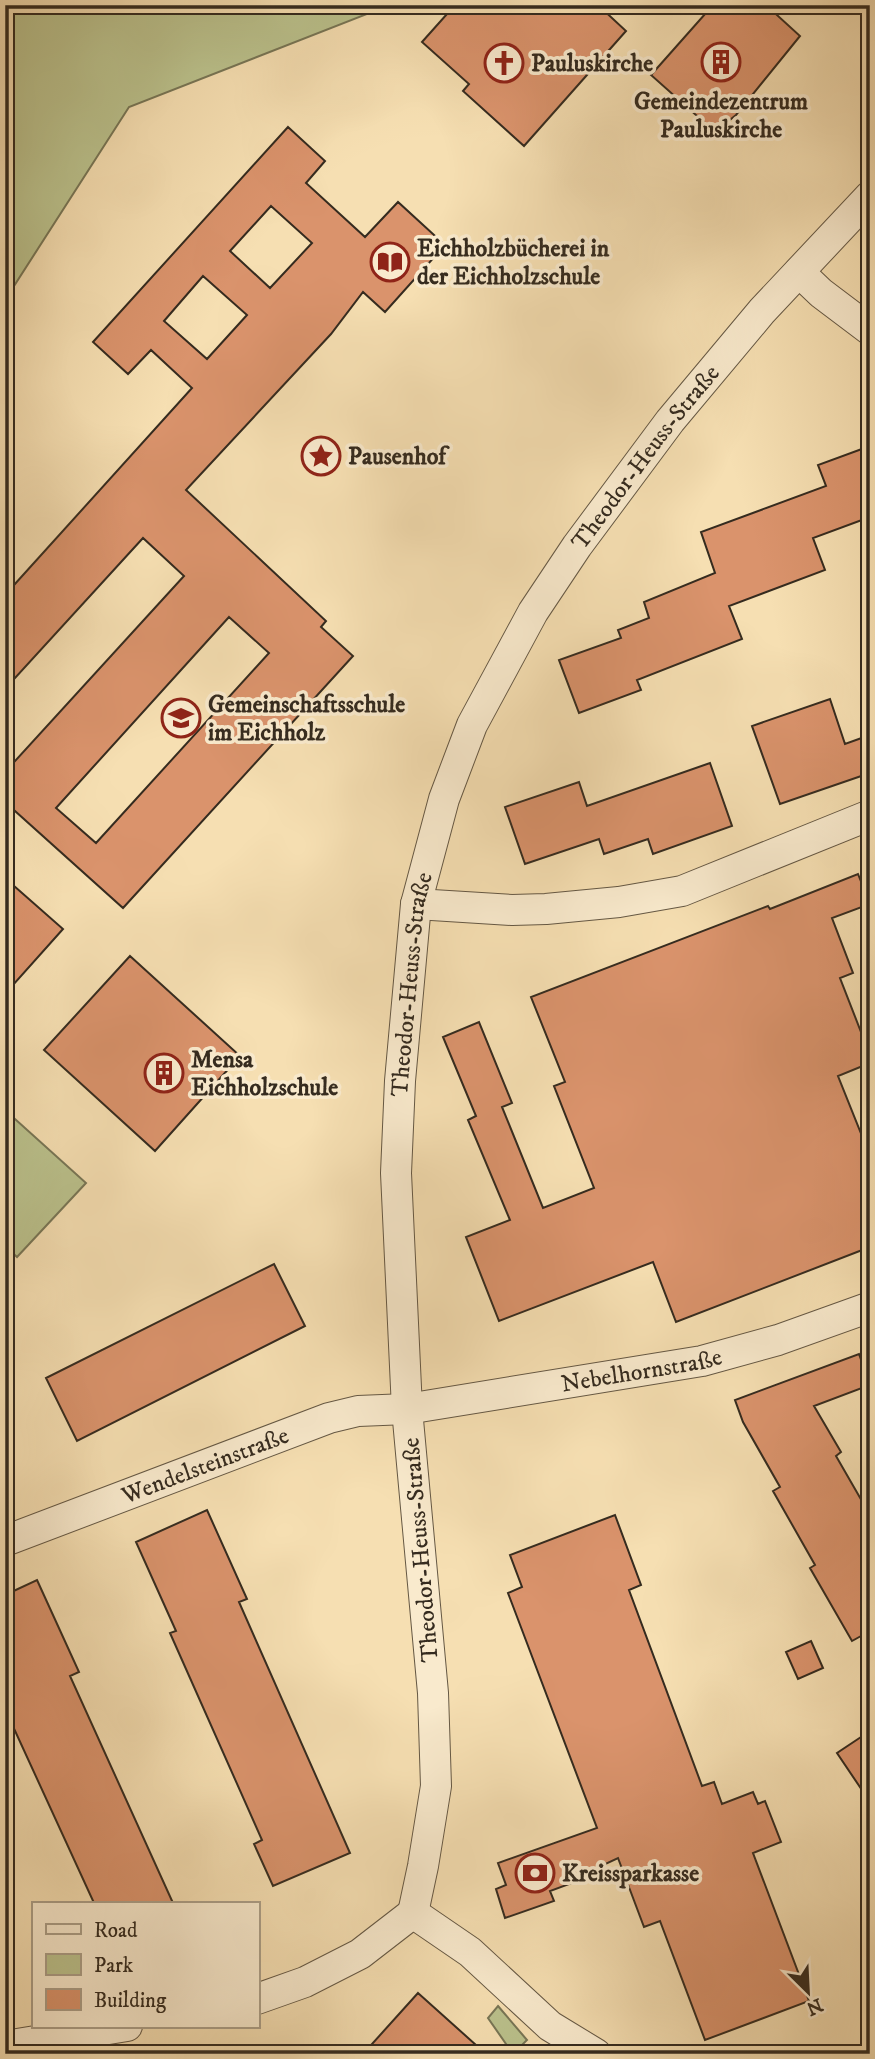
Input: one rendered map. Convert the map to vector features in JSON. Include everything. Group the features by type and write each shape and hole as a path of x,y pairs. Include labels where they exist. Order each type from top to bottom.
{"street":[{"name":"Theodor-Heuss-Straße","path":"413,1913 424,1867 436,1786 433,1693 407,1409 396,1173 400,1081 416,904 444,799 472,724 533,612 577,546 670,421 762,311 870,196"},
{"path":"799,272 821,293 870,330"},
{"path":"416,904 512,910 546,909 619,902 682,891 870,815"},
{"name":"Nebelhornstraße","path":"407,1409 702,1361 778,1340 870,1307"},
{"name":"Wendelsteinstraße","path":"5,1541 328,1418 358,1411 407,1409"},
{"path":"259,1998 305,1982 360,1954 413,1913 470,1952 550,2026 596,2054"},
{"path":"550,2026 562,2054"},
{"path":"5,2046 115,2028"}],"green space":[{"path":"5,5 374,5 367,14 129,107 5,300"},
{"path":"5,1110 86,1183 17,1257 5,1246"},
{"path":"498,2006 527,2040 513,2054 488,2018"}],"building":[{"name":"Pauluskirche","path":"455,5 598,5 626,31 524,146 463,91 469,84 422,42"},
{"name":"Gemeindezentrum Pauluskirche","path":"713,5 766,5 800,36 736,115 715,132 651,75"},
{"name":"Gemeinschaftsschule im Eichholz","path":"288,127 325,161 306,183 365,237 398,202 445,245 385,312 363,292 331,334 186,490 326,621 321,627 353,656 123,908 5,802 5,772 184,576 143,538 5,689 5,595 192,388 151,350 128,374 93,342","holes":["271,206 312,243 270,288 230,251","203,276 247,315 207,359 164,321","229,617 269,653 96,843 56,808"]},
{"path":"870,446 870,517 813,538 825,570 729,606 742,639 637,680 641,690 579,713 559,660 621,638 618,630 649,618 644,602 715,573 701,532 826,486 818,465"},
{"path":"830,699 845,744 870,735 870,773 780,804 752,726"},
{"path":"710,763 732,826 653,854 648,839 604,854 599,839 525,864 505,807 579,782 587,806"},
{"path":"858,874 870,904 832,918 853,973 840,978 861,1032 870,1029 870,1063 838,1076 870,1156 870,1247 676,1322 653,1262 499,1321 466,1237 510,1220 468,1120 476,1116 443,1037 479,1022 512,1103 502,1107 543,1208 594,1188 554,1086 565,1082 531,997"},
{"path":"5,878 63,929 5,994"},
{"name":"Mensa Eichholzschule","path":"130,956 240,1056 155,1151 44,1050"},
{"path":"274,1264 305,1326 77,1441 46,1378"},
{"path":"859,1354 870,1385 814,1406 841,1452 836,1456 870,1515 870,1631 852,1641 810,1568 815,1565 773,1491 780,1487 743,1422 735,1400"},
{"path":"207,1510 247,1599 239,1602 350,1853 273,1886 254,1844 262,1840 170,1633 176,1631 136,1542"},
{"path":"615,1515 641,1585 629,1590 702,1786 714,1782 722,1804 753,1792 758,1804 765,1801 781,1842 753,1853 809,2001 705,2040 660,1921 644,1927 618,1858 571,1880 572,1883 550,1891 554,1901 505,1918 496,1889 506,1885 498,1863 597,1828 508,1593 522,1587 510,1555"},
{"path":"37,1580 79,1672 70,1676 173,1902 94,1902 5,1709 5,1595"},
{"path":"811,1641 823,1668 798,1679 786,1652"},
{"path":"870,1731 870,1802 837,1753"},
{"path":"418,1993 486,2054 363,2054"}],"place":[{"name":"Gemeindezentrum Pauluskirche","path":"721,62"},
{"name":"Pauluskirche","path":"504,63"},
{"name":"Eichholzbücherei in der Eichholzschule","path":"390,262"},
{"name":"Pausenhof","path":"321,456"},
{"name":"Gemeinschaftsschule im Eichholz","path":"181,718"},
{"name":"Mensa Eichholzschule","path":"164,1073"},
{"name":"Kreissparkasse","path":"535,1873"}]}
